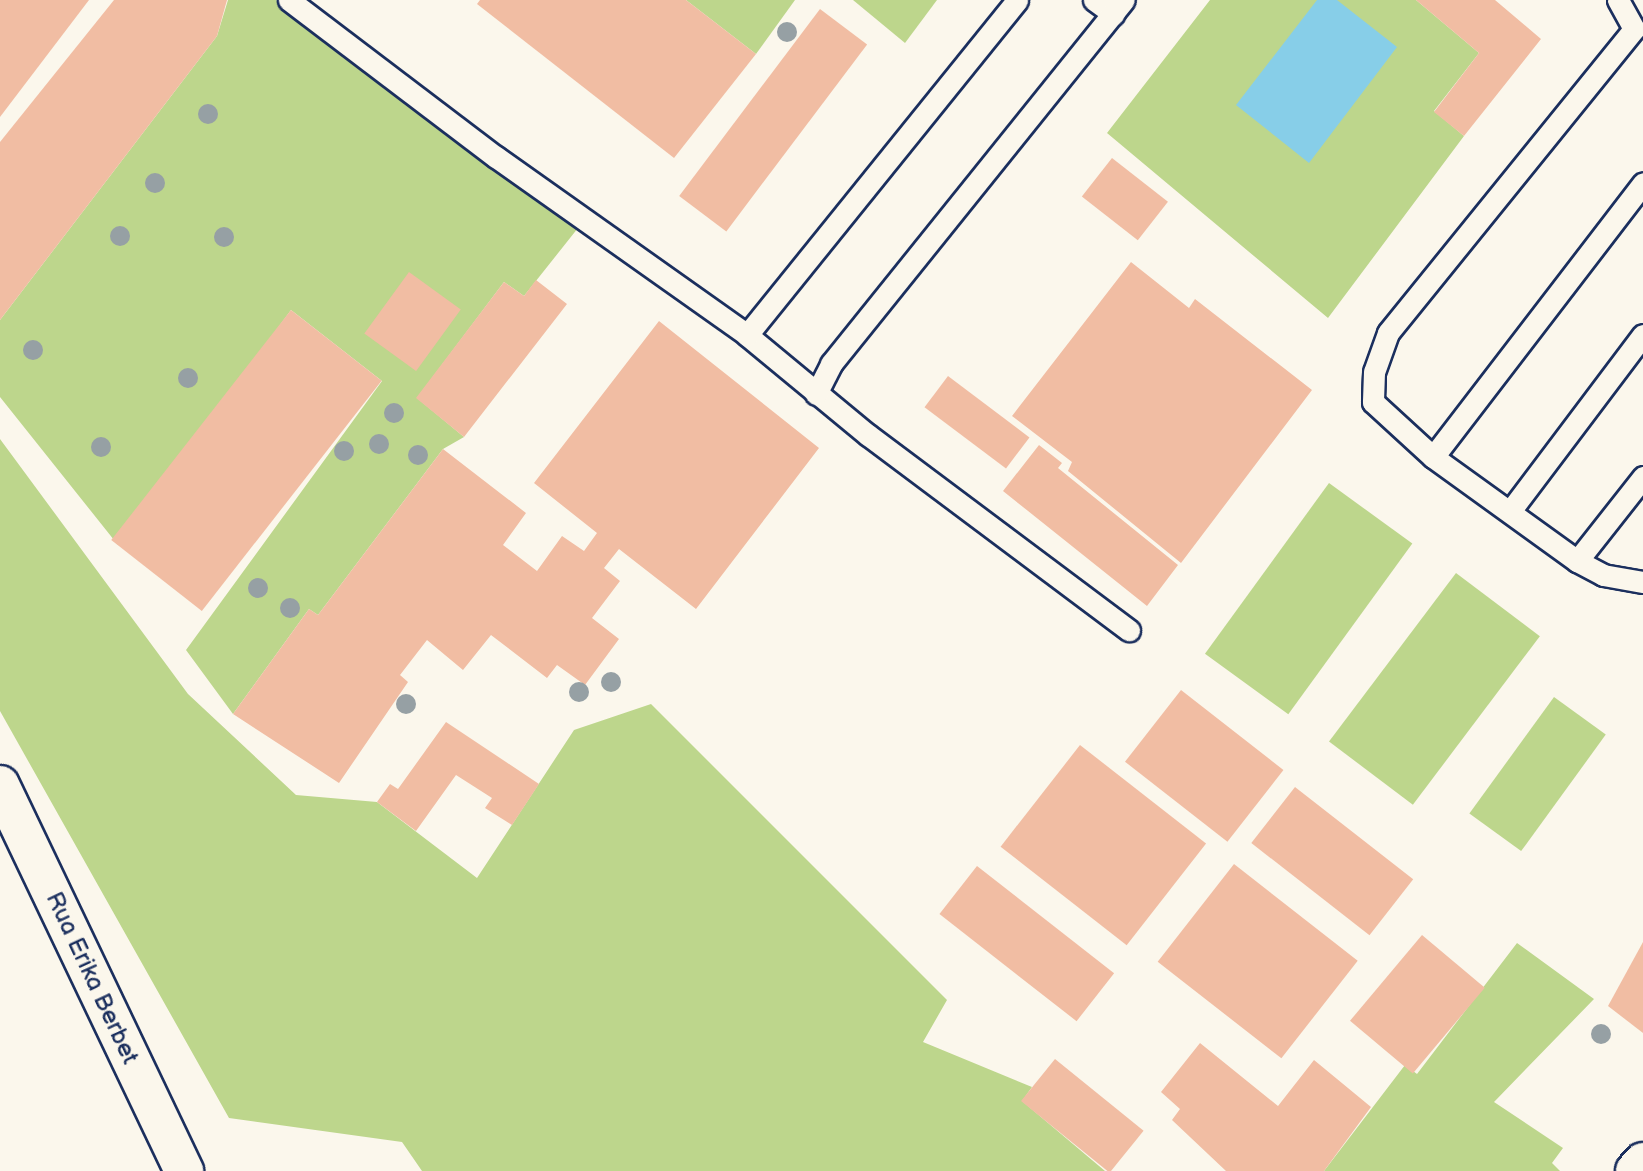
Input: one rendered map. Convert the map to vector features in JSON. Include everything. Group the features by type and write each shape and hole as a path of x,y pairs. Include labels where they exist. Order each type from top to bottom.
{"street":[{"name":"Rua Erika Berbet","path":"0,785 184,1171"},
{"path":"1635,1171 1643,1162"}],"lane":[{"path":"289,0 496,157 747,335 816,394 1129,629"},
{"path":"747,335 1017,0"},
{"path":"816,394 831,364 1118,7 1094,0"},
{"path":"1618,0 1638,22 1381,346 1373,402 1433,457 1511,510 1577,561 1604,575 1643,582"},
{"path":"1433,457 1643,183"},
{"path":"1511,510 1643,335"},
{"path":"1577,561 1643,477"}],"green space":[{"path":"228,0 276,0 578,228 524,296 504,282 417,398 464,437 443,449 318,615 309,609 233,714 186,650 382,381 291,310 118,545 0,397 0,320 217,36"},
{"path":"686,0 795,0 756,54"},
{"path":"853,0 937,0 905,43"},
{"path":"1210,0 1416,0 1479,53 1434,111 1464,136 1328,318 1107,133"},
{"path":"0,439 188,694 296,795 377,802 477,878 574,730 651,704 947,1000 923,1042 1032,1087 1022,1101 1105,1171 422,1171 402,1142 229,1118 0,711"},
{"path":"1329,483 1412,544 1288,714 1205,654"},
{"path":"1456,573 1540,636 1413,805 1329,742"},
{"path":"1554,697 1606,735 1521,851 1469,813"},
{"path":"1517,943 1594,999 1494,1102 1563,1148 1552,1163 1560,1171 1324,1171 1405,1065 1417,1074"}],"water":[{"path":"1317,0 1337,0 1397,47 1309,163 1236,105"}],"building":[{"path":"0,0 89,0 0,117"},
{"path":"114,0 227,0 217,36 0,320 0,142"},
{"path":"480,0 686,0 756,54 674,158 477,4"},
{"path":"1416,0 1495,0 1541,39 1464,136 1434,112 1479,53"},
{"path":"820,9 867,45 726,231 679,196"},
{"path":"1112,158 1168,202 1138,240 1082,197"},
{"path":"1131,262 1189,308 1195,299 1312,390 1181,563 1068,471 1072,462 1012,416"},
{"path":"409,272 461,310 416,371 364,333"},
{"path":"536,280 567,304 464,437 416,398 504,282 524,296"},
{"path":"291,310 382,381 202,611 111,540"},
{"path":"659,321 819,448 696,609 619,549 604,568 620,581 592,618 619,639 585,685 557,665 547,678 491,635 463,670 427,640 400,675 408,682 339,783 233,714 309,609 318,615 443,449 526,513 503,545 537,571 562,536 584,551 597,533 534,483"},
{"path":"948,376 1029,437 1006,469 925,407"},
{"path":"1039,445 1062,463 1058,468 1178,565 1147,606 1003,491"},
{"path":"1181,690 1283,770 1227,842 1125,762"},
{"path":"446,722 539,784 512,825 485,808 492,798 456,775 416,831 377,802 390,784 398,789"},
{"path":"1080,745 1206,844 1127,945 1001,847"},
{"path":"1295,787 1413,879 1369,935 1251,843"},
{"path":"1234,864 1358,961 1281,1058 1158,962"},
{"path":"977,866 1114,973 1077,1021 939,914"},
{"path":"1422,935 1485,988 1413,1074 1350,1021"},
{"path":"1643,942 1643,1033 1608,1006"},
{"path":"1200,1043 1278,1106 1314,1060 1371,1107 1324,1171 1226,1171 1172,1120 1180,1109 1161,1092"},
{"path":"1055,1059 1144,1131 1111,1171 1108,1171 1021,1101"}]}
